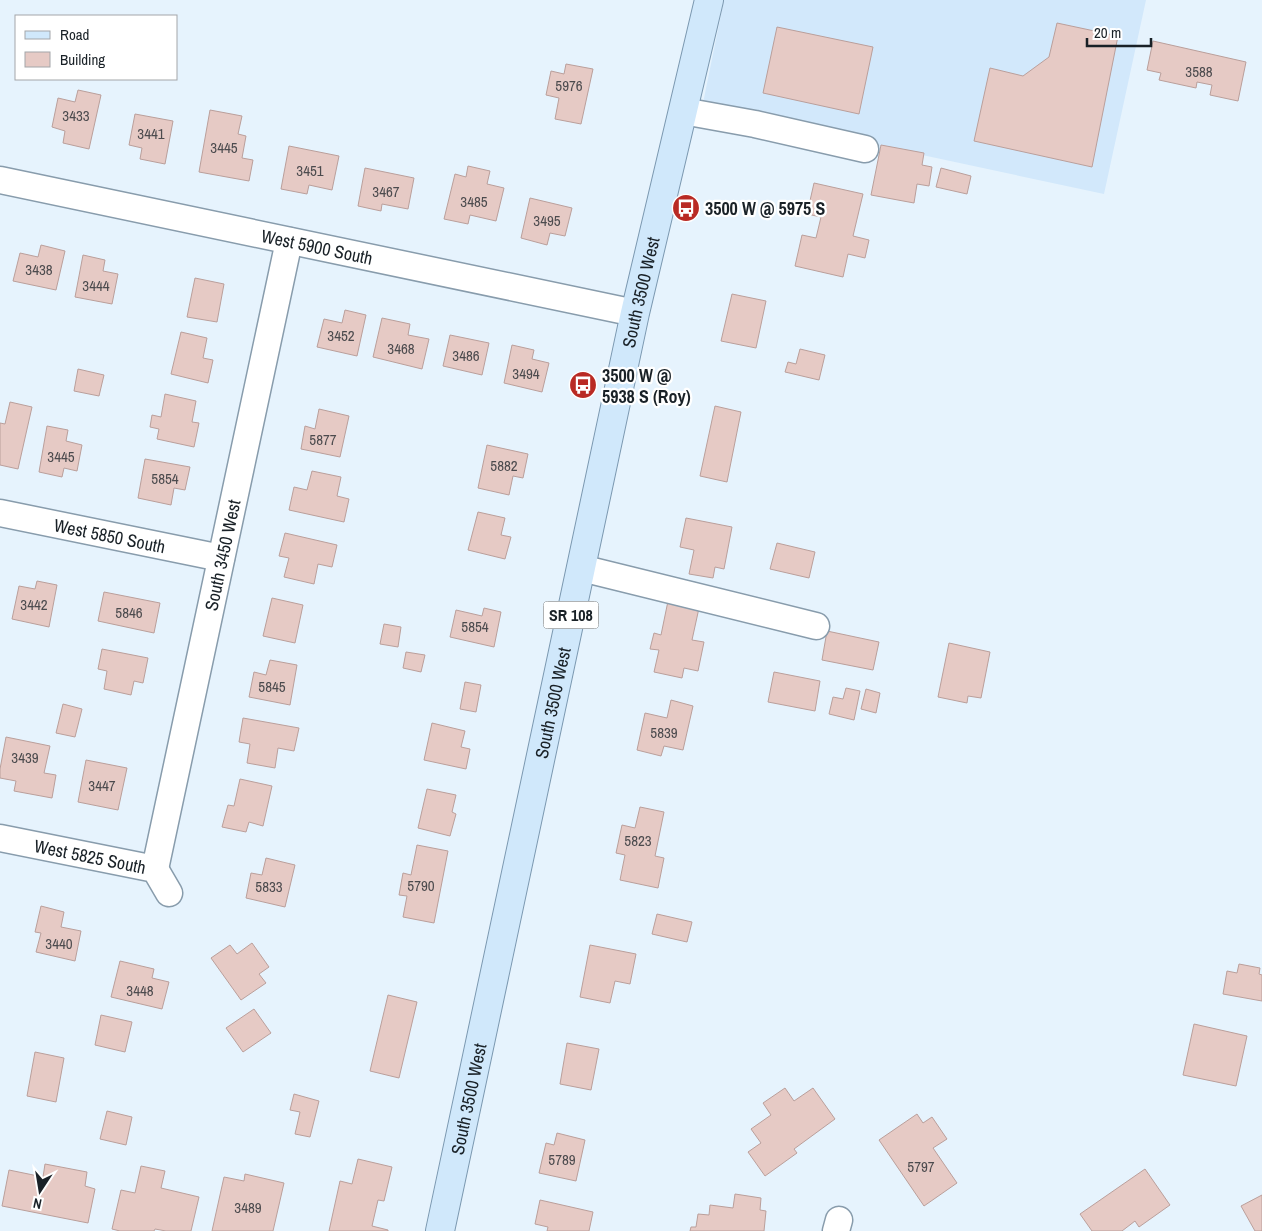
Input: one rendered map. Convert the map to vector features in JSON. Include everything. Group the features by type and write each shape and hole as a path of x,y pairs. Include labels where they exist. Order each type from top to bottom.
{"main road":[{"name":"South 3500 West","path":"440,1231 635,314 709,0"}],"street":[{"path":"683,111 755,124 865,149"},
{"name":"West 5900 South","path":"0,180 635,314"},
{"name":"South 3450 West","path":"155,869 289,241"},
{"name":"West 5850 South","path":"0,514 221,558"},
{"path":"580,568 816,626"},
{"name":"West 5825 South","path":"0,838 155,869 169,893"}],"shaded area":[{"path":"724,0 1146,0 1104,194 702,108"}],"building":[{"path":"1057,23 1118,36 1092,167 974,141 990,68 1023,76 1049,57"},
{"path":"777,27 873,47 859,114 763,93"},
{"path":"1153,41 1246,62 1238,101 1210,95 1212,85 1197,82 1196,88 1159,80 1161,73 1147,70"},
{"path":"566,64 593,69 581,124 555,119 559,98 546,95 551,71 564,74"},
{"path":"78,90 101,95 89,149 63,143 65,131 52,127 58,98 75,102"},
{"path":"210,110 242,116 238,134 246,136 242,158 253,160 249,181 199,172"},
{"path":"135,114 173,121 165,164 140,159 142,148 129,145"},
{"path":"881,145 924,153 922,165 932,167 929,186 917,184 914,203 871,195"},
{"path":"289,146 339,156 332,190 309,185 307,194 281,189"},
{"path":"468,166 490,171 487,184 504,188 496,221 470,215 468,224 444,219 455,174 466,177"},
{"path":"365,168 414,178 408,209 382,204 381,211 358,206"},
{"path":"941,168 971,176 967,194 936,187"},
{"path":"814,183 863,194 853,236 869,240 865,258 848,254 843,277 795,266 802,235 816,238 821,217 807,214"},
{"path":"530,198 572,208 565,236 550,233 547,245 521,238"},
{"path":"41,245 65,251 56,290 13,281 20,253 38,257"},
{"path":"83,255 105,260 103,271 118,274 112,304 75,297"},
{"path":"195,278 224,284 217,322 187,317"},
{"path":"732,294 766,301 756,348 721,341"},
{"path":"345,310 366,315 357,356 317,347 324,319 342,323"},
{"path":"382,318 410,324 408,335 429,339 422,369 373,357"},
{"path":"181,332 207,338 203,358 213,360 208,383 171,374"},
{"path":"450,335 489,343 482,375 443,366"},
{"path":"512,345 534,350 532,359 549,363 542,392 504,383"},
{"path":"800,349 825,355 819,380 785,372 788,362 796,364"},
{"path":"78,369 104,375 99,396 74,391"},
{"path":"165,394 196,401 192,422 199,423 194,447 157,439 159,429 150,427 152,415 161,417"},
{"path":"10,402 32,407 18,469 0,465 0,423 5,424"},
{"path":"715,406 741,412 727,482 700,476"},
{"path":"319,409 349,416 340,457 301,449 305,426 315,429"},
{"path":"47,426 68,430 66,441 82,445 77,471 64,468 62,477 39,472"},
{"path":"487,445 528,454 523,478 513,476 509,495 478,488"},
{"path":"145,459 190,467 185,490 174,488 171,505 138,498"},
{"path":"312,471 341,477 337,496 349,499 344,522 289,510 294,487 307,490"},
{"path":"478,512 505,518 501,535 511,537 505,559 468,550"},
{"path":"686,518 732,527 724,569 715,567 713,578 689,574 694,550 680,547"},
{"path":"285,533 337,545 332,567 318,564 314,584 284,577 289,558 279,556"},
{"path":"777,543 815,552 809,578 770,569"},
{"path":"37,581 57,585 49,627 12,619 19,586 35,589"},
{"path":"104,592 160,603 154,633 98,621"},
{"path":"272,598 303,605 295,643 263,636"},
{"path":"668,601 699,608 692,640 704,642 698,671 684,668 682,678 654,672 659,650 650,649 654,633 661,635"},
{"path":"484,608 501,612 494,647 450,637 456,610 482,616"},
{"path":"384,624 401,627 398,647 380,644"},
{"path":"827,631 879,642 873,670 822,660"},
{"path":"949,643 990,652 981,698 968,696 967,703 938,697"},
{"path":"102,649 148,658 143,683 134,681 131,695 104,689 107,671 98,669"},
{"path":"406,652 425,655 421,672 403,668"},
{"path":"270,660 297,665 290,705 249,697 254,672 266,675"},
{"path":"774,672 820,681 815,711 768,702"},
{"path":"465,682 481,685 476,712 460,709"},
{"path":"846,688 860,691 854,720 829,714 833,697 843,699"},
{"path":"866,689 880,693 876,713 861,709"},
{"path":"671,700 693,706 683,750 664,746 661,756 637,750 645,713 667,718"},
{"path":"63,704 82,709 75,737 56,733"},
{"path":"243,718 299,728 294,751 278,748 275,768 247,763 250,744 239,742"},
{"path":"432,723 465,731 461,747 470,749 466,769 424,760"},
{"path":"6,737 50,746 44,773 56,775 52,798 14,791 16,781 0,778"},
{"path":"86,760 127,768 118,810 78,802"},
{"path":"240,779 272,786 263,826 249,822 246,832 222,827 228,805 234,806"},
{"path":"427,789 456,795 452,812 456,814 450,836 418,828"},
{"path":"640,807 664,812 655,856 664,858 658,888 620,880 625,855 616,853 622,825 635,828"},
{"path":"417,845 448,851 434,923 403,917 407,896 399,895 403,873 411,875"},
{"path":"266,858 295,865 285,907 246,898 251,873 262,875"},
{"path":"41,906 64,912 61,927 81,931 75,961 36,952 41,933 35,932"},
{"path":"657,914 692,922 687,942 652,934"},
{"path":"252,943 269,967 259,974 266,983 241,1000 211,958 230,945 237,954"},
{"path":"590,945 636,954 630,984 615,981 610,1003 580,997"},
{"path":"120,961 154,969 152,978 169,982 162,1009 111,997"},
{"path":"1239,964 1260,968 1259,974 1262,975 1262,1001 1223,994 1227,971 1237,973"},
{"path":"388,995 417,1002 399,1078 370,1071"},
{"path":"254,1009 271,1033 243,1052 226,1028"},
{"path":"101,1015 132,1022 125,1052 95,1045"},
{"path":"1194,1024 1247,1036 1236,1086 1183,1075"},
{"path":"567,1043 599,1049 591,1090 560,1084"},
{"path":"35,1052 64,1058 56,1102 27,1096"},
{"path":"785,1088 794,1101 813,1088 835,1119 794,1149 797,1153 765,1176 748,1152 761,1143 751,1129 771,1115 763,1103"},
{"path":"294,1094 319,1101 310,1137 295,1134 300,1112 290,1110"},
{"path":"107,1111 132,1117 126,1145 100,1139"},
{"path":"917,1114 923,1123 932,1117 947,1139 933,1148 957,1183 924,1206 879,1140"},
{"path":"557,1133 585,1140 576,1181 539,1173 546,1143 554,1145"},
{"path":"358,1159 392,1167 384,1201 378,1200 372,1226 388,1231 329,1231 340,1181 352,1184"},
{"path":"45,1164 87,1172 85,1186 95,1189 88,1223 2,1206 9,1170 43,1177"},
{"path":"141,1166 165,1171 161,1188 199,1197 191,1231 155,1229 154,1231 120,1231 112,1229 121,1190 135,1193"},
{"path":"1145,1169 1170,1205 1139,1227 1135,1221 1122,1231 1092,1231 1080,1214"},
{"path":"245,1174 284,1183 273,1231 212,1231 224,1177 244,1181"},
{"path":"735,1194 761,1198 760,1210 766,1211 764,1231 690,1231 691,1227 696,1227 698,1214 709,1215 710,1205 733,1208"},
{"path":"1262,1195 1262,1231 1255,1231 1241,1206"},
{"path":"540,1200 593,1212 589,1231 547,1231 548,1227 535,1224"}],"place":[{"name":"3500 W @ 5975 S","path":"686,208"},
{"name":"3500 W @ 5938 S (Roy)","path":"583,385"}]}
